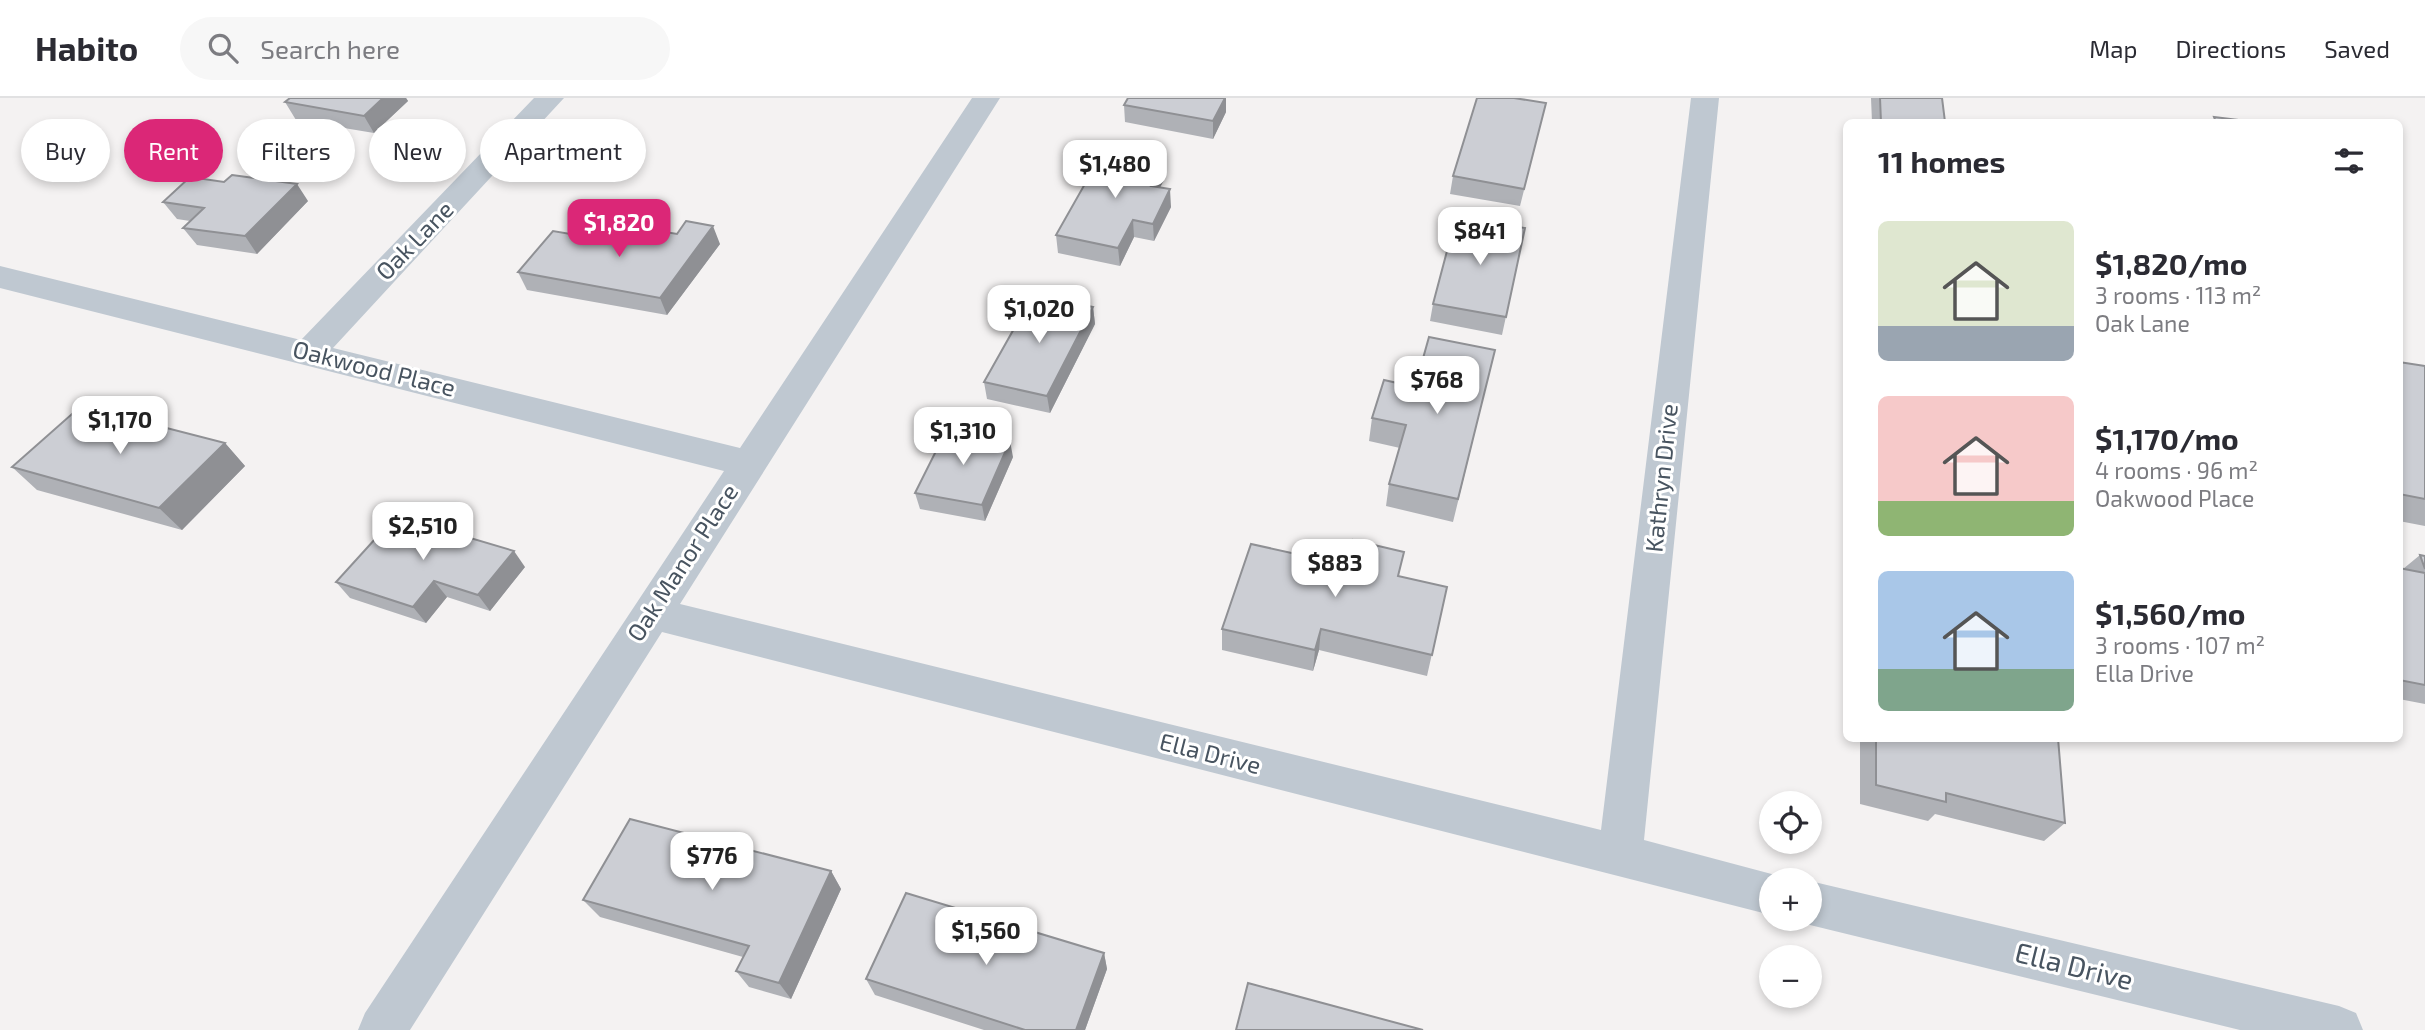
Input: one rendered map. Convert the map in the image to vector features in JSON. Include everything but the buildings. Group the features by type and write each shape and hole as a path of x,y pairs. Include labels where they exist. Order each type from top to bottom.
{"street":[{"name":"Oak Lane","path":"308,353 550,98"},
{"name":"Oak Manor Place","path":"382,1030 986,98"},
{"name":"Kathryn Drive","path":"1620,857 1705,98"},
{"name":"Oakwood Place","path":"0,277 747,463"},
{"name":"Ella Drive","path":"650,613 1759,890"},
{"name":"Ella Drive","path":"1822,906 2339,1030"}]}
